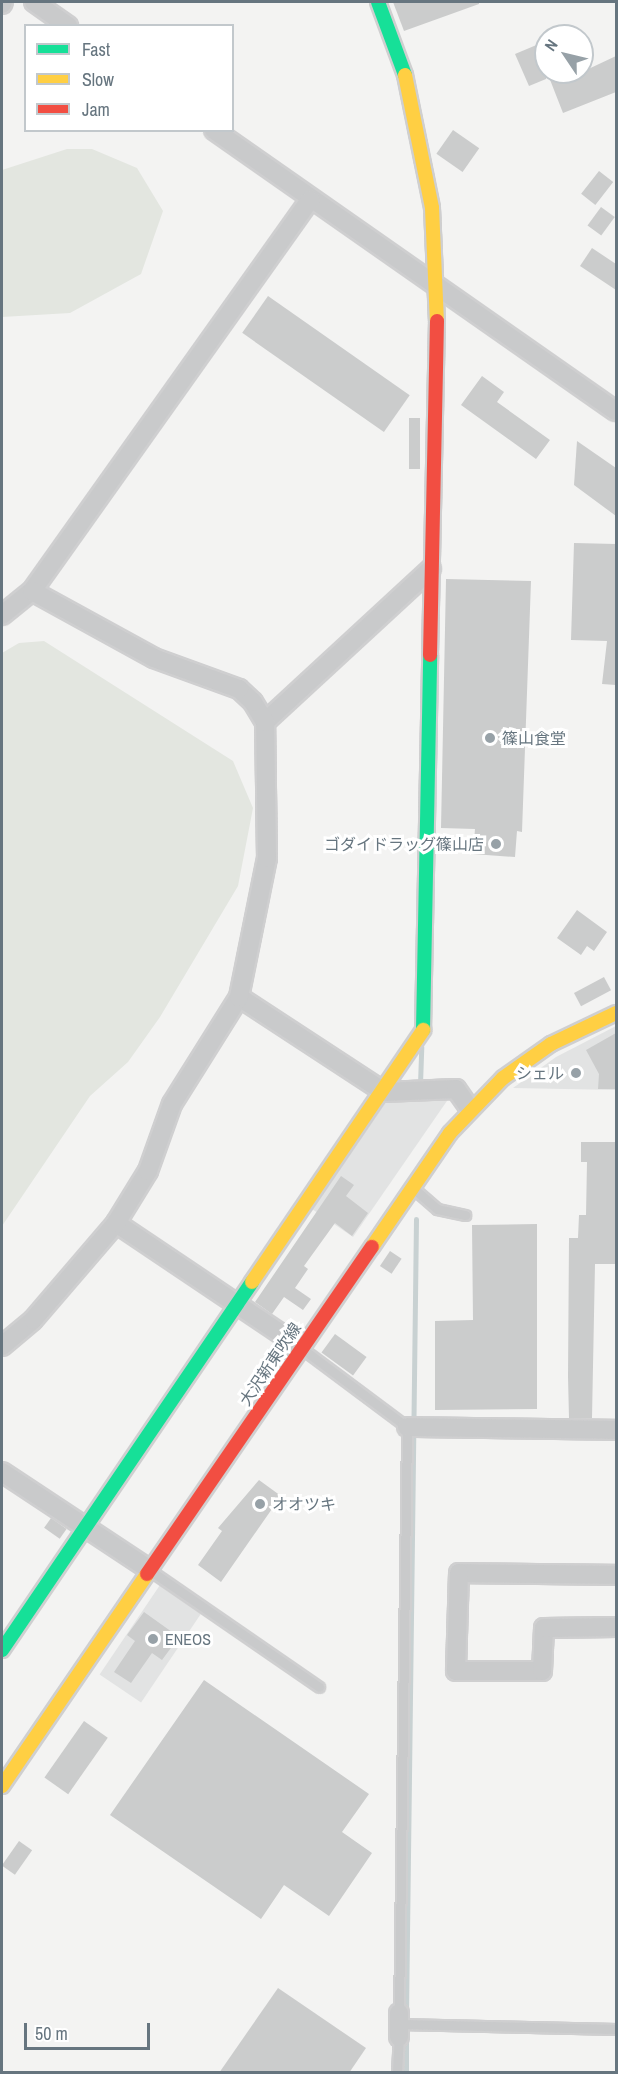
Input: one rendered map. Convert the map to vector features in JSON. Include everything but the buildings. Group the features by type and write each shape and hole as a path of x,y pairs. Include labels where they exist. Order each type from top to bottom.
{"street":[{"path":"34,2 65,24"},
{"path":"2,1650 384,1092 423,1030 435,285 432,208 408,84 378,2"},
{"path":"217,132 310,200 616,411"},
{"path":"2,615 32,591 310,200"},
{"path":"265,722 431,569"},
{"path":"2,1346 33,1320 116,1223 148,1171 172,1104 239,997 267,858 265,722 239,689 154,658 32,591"},
{"path":"239,997 384,1092 456,1089 470,1109"},
{"name":"大沢新東吹線","path":"2,1786 411,1187 470,1109 551,1044 616,1012"},
{"path":"116,1223 302,1348"},
{"path":"407,1427 616,1430"},
{"path":"2,1472 150,1570"},
{"path":"616,1575 459,1573 456,1671 542,1671 544,1628 616,1628"}],"lane":[{"path":"411,1187 437,1209 465,1215"},
{"path":"302,1348 407,1427 397,2073"},
{"path":"150,1570 319,1687"},
{"path":"399,2025 616,2029"}],"shaded area":[{"path":"67,149 92,149 137,168 163,211 141,274 70,313 2,317 2,170"},
{"path":"44,641 233,761 253,808 238,886 160,1017 128,1062 90,1096 2,1226 2,653 19,643"},
{"name":"シェル","path":"616,1026 616,1090 513,1088 556,1057"},
{"path":"449,1098 353,1237 312,1209 388,1099"},
{"path":"160,1585 201,1613 141,1702 100,1675"}],"waterway":[{"path":"420,1084 421,1047"},
{"path":"406,2015 416,1219"},
{"path":"406,2036 406,2072"}],"traffic: fast":[{"path":"378,2 405,75"},
{"path":"423,1030 430,655"},
{"path":"2,1650 252,1282"}],"traffic: slow":[{"path":"405,75 432,208 437,321"},
{"path":"372,1247 450,1133 503,1078 551,1044 616,1013"},
{"path":"252,1282 423,1030"},
{"path":"2,1786 147,1574"}],"traffic: jam":[{"path":"430,655 437,321"},
{"path":"147,1574 372,1247"}],"place":[{"name":"篠山食堂","path":"490,738"},
{"name":"ゴダイドラッグ篠山店","path":"496,844"},
{"name":"シェル","path":"576,1073"},
{"name":"オオツキ","path":"260,1504"},
{"name":"ENEOS","path":"153,1639"}]}
